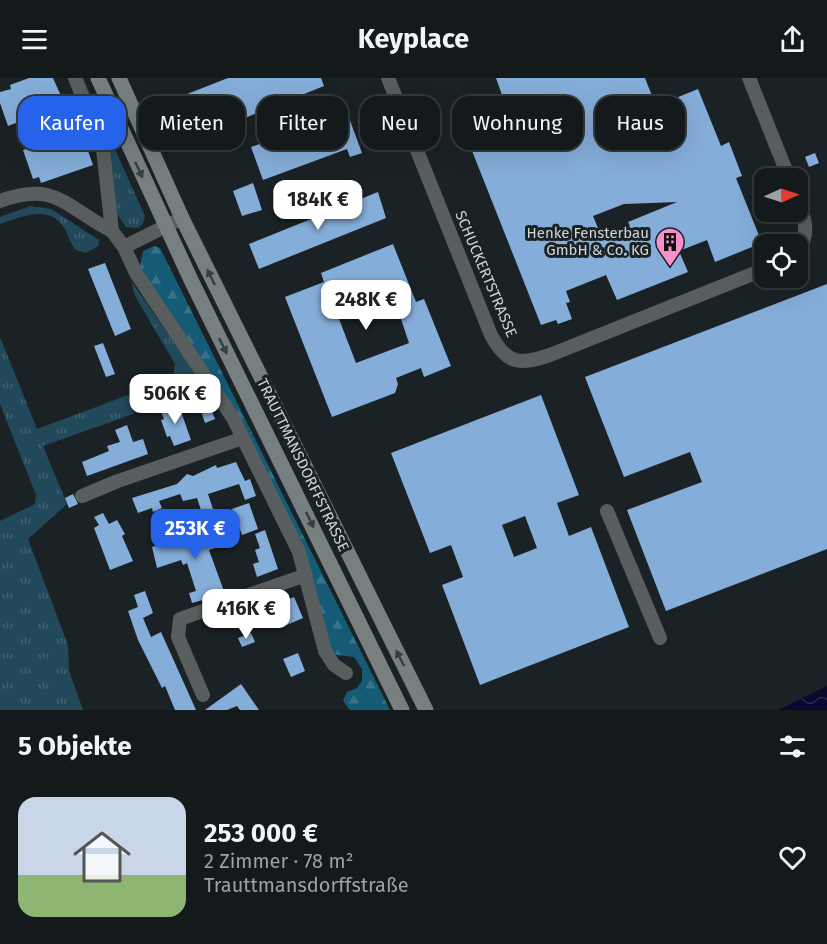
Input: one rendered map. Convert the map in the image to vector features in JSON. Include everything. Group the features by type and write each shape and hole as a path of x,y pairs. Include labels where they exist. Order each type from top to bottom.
{"main road":[{"name":"TRAUTTMANSDORFFSTRASSE","path":"98,78 165,226 402,710"},
{"name":"TRAUTTMANSDORFFSTRASSE","path":"119,78 182,218 426,710"}],"street":[{"path":"75,78 103,149 112,231"},
{"name":"SCHUCKERTSTRASSE","path":"388,78 491,335 498,348 509,358 526,362 550,355 754,273"},
{"path":"749,78 785,168"},
{"path":"0,201 27,192 48,195 112,231 124,247 136,273 213,384 243,438 294,541 306,575 325,651 334,665 346,673"},
{"path":"124,247 182,218"},
{"path":"82,496 243,438"},
{"path":"607,511 660,638"},
{"path":"203,694 178,637 180,619 306,575"}],"green space":[{"path":"80,78 83,78 91,96 86,96"},
{"path":"106,150 115,150 145,216 143,224 138,228 126,227 116,213 111,164"},
{"path":"30,206 51,209 99,240 98,246 86,253 76,250 59,221 44,214 26,216 0,224 0,217"},
{"path":"154,246 160,248 390,710 350,710 343,701 347,692 357,688 362,681 362,669 354,657 337,655 331,651 321,612 229,400 140,267 143,251"},
{"path":"131,281 206,388 43,446 67,504 28,539 68,645 69,671 83,710 0,710 0,521 35,504 36,495 0,404 0,337 37,429 166,381 174,374 175,364 135,296"}],"water":[{"path":"827,686 827,710 778,710 821,689"}],"building":[{"path":"29,78 53,78 61,96 18,96 18,122 8,126 0,103 0,92 11,89 10,85"},
{"path":"228,78 321,78 324,86 299,96 257,96 257,113 245,118 245,96 182,96"},
{"path":"496,78 645,78 652,96 595,96 595,150 685,150 685,96 681,96 698,89 721,146 729,142 742,176 736,178 758,234 754,234 754,246 715,262 707,240 679,251 688,272 617,300 606,275 566,291 570,302 566,303 572,319 558,324 556,320 541,325 472,150 583,150 583,96 500,96 502,95","holes":["677,202 628,222 630,226 602,238 593,216 624,204"]},
{"path":"348,115 362,153 350,157 347,150"},
{"path":"257,145 257,150 344,150 263,180 251,147"},
{"path":"23,150 88,150 93,165 41,183 39,177 33,179"},
{"path":"815,153 819,163 809,167 805,157"},
{"path":"253,183 262,210 242,216 233,191"},
{"path":"378,192 386,218 259,269 249,244"},
{"path":"393,244 416,302 424,299 451,366 424,377 421,368 396,378 398,384 395,393 332,417 285,297 324,282 321,273","holes":["394,298 409,343 356,363 339,319"]},
{"path":"105,263 131,329 115,336 88,269"},
{"path":"827,284 827,549 666,611 627,510 702,482 690,452 624,477 585,377"},
{"path":"103,343 115,374 106,377 94,346"},
{"path":"203,390 215,419 205,423 195,393"},
{"path":"541,395 579,495 557,503 569,536 591,527 629,627 480,685 442,585 463,577 451,545 430,553 391,453","holes":["525,516 537,548 514,557 502,525"]},
{"path":"178,403 191,440 174,446 170,436 167,437 160,409"},
{"path":"127,425 133,442 143,439 148,454 87,476 82,462 109,451 107,446 120,442 115,430"},
{"path":"236,462 245,481 250,479 256,496 245,500 239,484 208,494 215,515 204,519 197,498 183,501 180,494 159,501 162,508 153,512 152,508 138,513 132,498 177,484 187,474 193,476 216,465 217,468"},
{"path":"73,494 78,504 69,508 65,498"},
{"path":"249,503 258,529 242,535 232,509"},
{"path":"103,513 109,524 117,520 125,534 122,536 133,561 110,570 94,528 99,525 94,517"},
{"path":"211,519 221,546 209,550 225,594 192,603 189,593 196,591 187,563 183,565 181,560 157,568 152,547 162,543 161,539 173,535 177,548 197,541 191,526"},
{"path":"265,530 278,569 257,577 253,564 259,562 255,550 260,548 255,534"},
{"path":"145,591 153,613 143,618 151,637 161,632 196,710 175,710 165,686 162,688 138,640 128,611 138,607 134,595"},
{"path":"294,597 303,618 282,627 274,606"},
{"path":"250,604 257,620 245,626 238,609"},
{"path":"251,633 255,642 242,647 238,638"},
{"path":"298,653 305,671 291,677 283,659"},
{"path":"241,684 259,710 240,710 237,706 227,710 205,710"}],"place":[{"name":"Henke Fensterbau GmbH & Co. KG","path":"670,268"}]}
